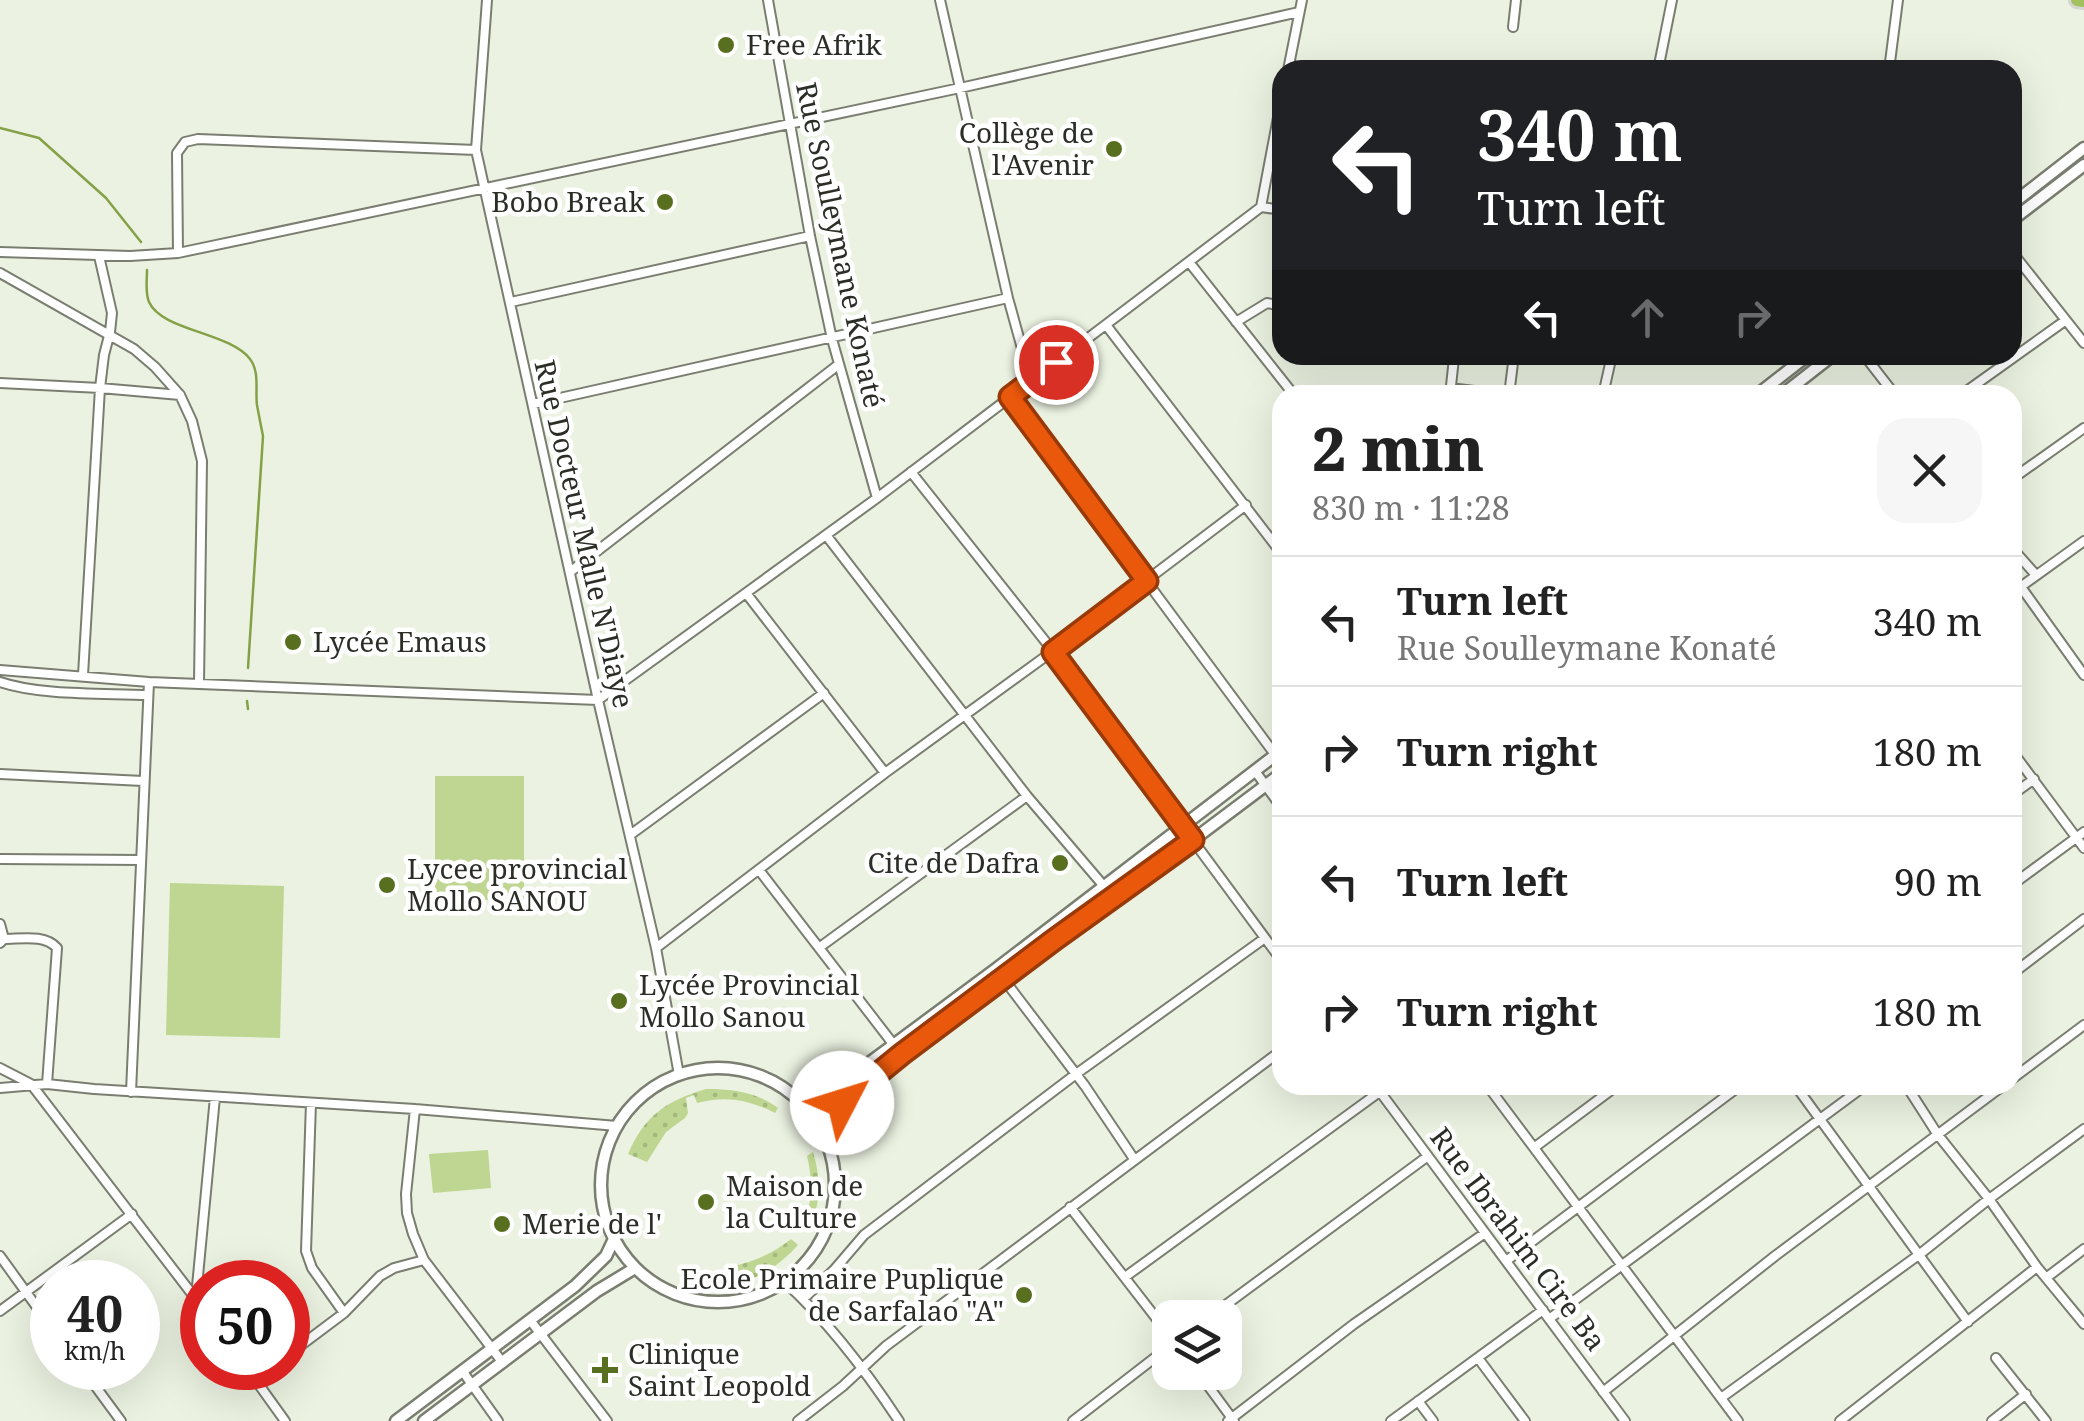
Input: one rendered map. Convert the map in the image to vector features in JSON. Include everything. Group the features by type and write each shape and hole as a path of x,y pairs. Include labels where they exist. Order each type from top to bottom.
{"main road":[{"path":"2022,196 2084,148"},
{"path":"2022,212 2084,165"},
{"path":"1770,385 1795,365"},
{"path":"1795,385 1820,365"},
{"path":"824,1134 842,1103 1104,886 1272,761"},
{"path":"797,1098 834,1088 1114,898 1272,780"},
{"path":"707,1069 739,1070 770,1080 797,1098 824,1134 835,1171 831,1219 814,1254 785,1282 754,1297 726,1302 672,1293 647,1279 614,1240 603,1208 600,1180 605,1152 616,1126 641,1097 657,1086 679,1075 707,1069"},
{"path":"396,1421 596,1267 614,1240"},
{"path":"424,1421 596,1291 635,1268"}],"street":[{"name":"Rue Docteur Malle N'Diaye","path":"488,0 476,150 656,948 679,1075"},
{"name":"Rue Soulleymane Konaté","path":"768,0 832,339 877,498"},
{"path":"940,0 1008,298 1031,381"},
{"path":"1290,60 1302,0"},
{"path":"1513,27 1516,0"},
{"path":"1660,60 1672,0"},
{"path":"1890,60 1898,0"},
{"path":"0,252 130,256 178,252 484,190 1299,12"},
{"path":"178,252 178,153 185,142 198,139 476,150"},
{"path":"0,670 148,682 598,700 877,498 1261,207 1272,149"},
{"path":"1261,207 1272,209"},
{"path":"511,302 810,236"},
{"path":"83,675 100,388 112,313 99,256"},
{"path":"1188,262 1286,385"},
{"path":"2022,265 2084,343"},
{"path":"0,273 134,348 180,395 192,421 202,461 200,684"},
{"path":"533,404 1008,298"},
{"path":"1236,322 1266,303 1272,304"},
{"path":"2022,351 2066,320"},
{"path":"1106,325 1272,540"},
{"path":"570,572 838,365"},
{"path":"1872,365 1887,385"},
{"path":"1975,385 2003,365"},
{"path":"0,383 180,395"},
{"path":"1010,397 1272,745"},
{"path":"2022,472 2084,428"},
{"path":"911,472 1053,652 1272,947"},
{"path":"656,948 1246,505"},
{"path":"826,535 1027,796 1114,898"},
{"path":"2084,540 2022,587 2084,675"},
{"path":"2022,559 2036,575"},
{"path":"746,592 885,773"},
{"path":"0,682 42,690 148,695"},
{"path":"131,1092 148,682"},
{"path":"630,835 824,692"},
{"path":"2022,764 2080,835 2084,848"},
{"path":"1256,771 1272,794"},
{"path":"0,774 143,782"},
{"path":"2022,788 2034,779"},
{"path":"820,947 1027,796"},
{"path":"2022,878 2080,835"},
{"path":"0,859 140,860"},
{"path":"759,870 902,1054"},
{"path":"2022,966 2084,919"},
{"path":"0,924 2,941 45,939 56,948 48,1084"},
{"path":"804,1299 864,1235 1076,1074 1265,938"},
{"path":"1000,974 1134,1159"},
{"path":"2022,1072 2084,1025"},
{"path":"798,1421 886,1346 1272,1057"},
{"path":"0,1068 31,1084 180,1277"},
{"path":"0,1088 48,1084 416,1108 616,1126"},
{"path":"1125,1277 1369,1095"},
{"name":"Rue Ibrahim Cire Ba","path":"1383,1095 1624,1421"},
{"path":"1495,1095 1738,1421"},
{"path":"1534,1147 1604,1095"},
{"path":"1506,1261 1728,1095"},
{"path":"1803,1095 1968,1322"},
{"path":"1549,1319 1852,1095"},
{"path":"1912,1095 1938,1135 2084,1324"},
{"path":"1604,1392 1775,1256 1991,1095"},
{"path":"200,1260 215,1097"},
{"path":"311,1103 306,1251 312,1268 344,1314"},
{"path":"416,1108 406,1194 410,1224 424,1260 503,1363"},
{"path":"1721,1398 2084,1129"},
{"path":"1232,1300 1428,1156"},
{"path":"1070,1208 1152,1312"},
{"path":"0,1311 132,1214"},
{"path":"1210,1390 1231,1420 1354,1324 1485,1233"},
{"path":"2046,1278 2084,1250"},
{"path":"0,1256 30,1298"},
{"path":"310,1339 344,1314 380,1276 424,1260"},
{"path":"1840,1421 2037,1266"},
{"path":"785,1282 863,1367 900,1421"},
{"path":"1390,1421 1544,1310"},
{"path":"530,1320 607,1421"},
{"path":"1478,1358 1525,1421"},
{"path":"1996,1358 2046,1421"},
{"path":"1073,1421 1152,1360"},
{"path":"462,1372 498,1421"},
{"path":"99,1390 122,1421"},
{"path":"263,1390 286,1421"},
{"path":"1992,1421 2026,1394"},
{"path":"1418,1401 1433,1421"}],"green space":[{"path":"435,776 524,776 524,900 435,900"},
{"path":"170,883 284,886 280,1038 166,1035"},
{"path":"706,1089 744,1092 778,1108 775,1113 727,1099 697,1103 694,1095 686,1098 685,1118 666,1132 647,1162 628,1154 658,1111 679,1099"},
{"path":"488,1150 491,1188 433,1193 429,1154"},
{"path":"813,1152 819,1193 807,1232 799,1228 810,1203 807,1156"},
{"path":"791,1239 798,1245 776,1266 750,1280 730,1285 737,1279 736,1272 729,1272 728,1267 761,1257"}],"waterway":[{"path":"0,128 39,138 106,198 141,242"},
{"path":"147,270 148,298 156,312 240,350 255,370 263,436 248,668"},
{"path":"247,701 248,709"}],"place":[{"name":"Free Afrik","path":"726,45"},
{"name":"Collège de l'Avenir","path":"1114,149"},
{"name":"Bobo Break","path":"665,202"},
{"name":"Lycée Emaus","path":"293,642"},
{"name":"Cite de Dafra","path":"1060,863"},
{"name":"Lycee provincial Mollo SANOU","path":"387,885"},
{"name":"Lycée Provincial Mollo Sanou","path":"619,1001"},
{"name":"Maison de la Culture","path":"706,1202"},
{"name":"Merie de l'","path":"502,1224"},
{"name":"Ecole Primaire Puplique de Sarfalao \"A\"","path":"1024,1295"},
{"name":"Clinique Saint Leopold","path":"605,1370"}],"route":[{"path":"842,1103 1054,940 1193,840 1053,652 1147,581 1010,397 1056,362"}]}
